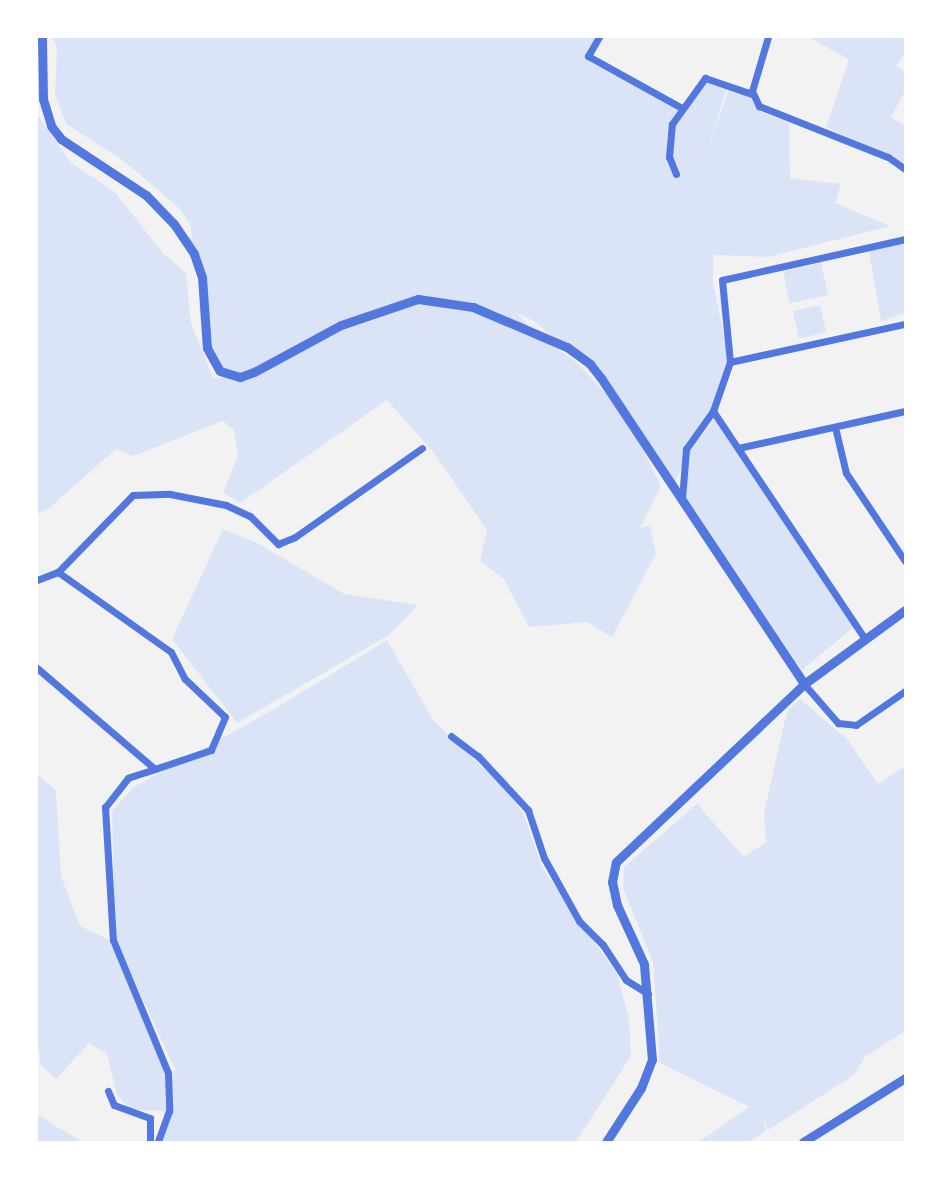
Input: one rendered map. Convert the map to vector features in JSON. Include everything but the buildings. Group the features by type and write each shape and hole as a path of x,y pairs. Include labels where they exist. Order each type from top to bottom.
{"street":[{"path":"42,37 43,99 51,126 61,139 146,195 174,224 194,254 202,277 207,348 220,370 240,377 254,372 341,325 388,306 418,299 473,307 567,347 590,364 804,684 838,723 856,725 905,691"},
{"path":"599,37 588,56 682,108"},
{"path":"752,94 768,37"},
{"path":"676,174 668,142 682,108 705,78 752,94 759,106 888,157 905,169"},
{"path":"682,499 686,449 713,411 730,362 722,280 905,239"},
{"path":"730,362 905,324"},
{"path":"713,411 865,639"},
{"path":"738,448 905,411"},
{"path":"835,427 846,473 905,561"},
{"path":"37,580 58,572 134,495 170,495 226,505 250,516 278,544 295,537 422,447"},
{"path":"58,572 171,652 185,679 225,717 211,750 128,778 105,807 113,940 168,1073 169,1111 158,1142"},
{"path":"606,1142 641,1088 652,1059 644,964 617,905 612,882 616,862 804,684 905,610"},
{"path":"37,667 155,769"},
{"path":"452,736 478,756 528,810 544,858 579,920 604,945 626,980 648,995"},
{"path":"803,1142 905,1078"},
{"path":"108,1091 114,1105 150,1118 150,1142"}],"shaded area":[{"path":"53,37 599,37 588,56 680,107 675,127 683,108 705,82 726,90 710,144 729,89 749,94 759,111 789,123 790,178 841,184 835,203 890,226 768,257 713,255 713,283 730,362 713,411 698,427 687,455 717,416 856,625 802,670 682,499 685,462 673,486 627,418 661,486 640,528 650,526 656,554 612,637 587,622 529,627 504,579 480,561 487,530 434,453 387,400 240,503 223,493 238,455 234,430 223,421 133,456 116,449 48,509 37,514 37,114 70,162 115,192 162,252 186,273 191,323 213,378 249,376 244,371 231,374 215,362 205,327 199,270 185,241 192,237 190,224 179,208 124,161 66,124 55,94 57,50","holes":["517,313 534,321 601,378 619,407 576,362 534,332"]},
{"path":"809,37 905,37 905,53 896,66 905,72 905,91 891,117 905,126 905,165 826,127 849,60"},
{"path":"905,243 905,313 881,321 869,251"},
{"path":"821,263 828,295 790,303 783,271"},
{"path":"820,305 826,332 799,339 793,311"},
{"path":"223,529 259,544 344,594 418,605 389,635 237,723 172,639"},
{"path":"387,640 433,720 506,790 524,815 542,867 617,974 629,1019 631,1056 576,1142 156,1142 165,1111 130,1110 117,1095 107,1054 89,1043 56,1079 41,1065 37,1037 37,774 56,790 61,876 80,926 109,940 161,1049 169,1094 175,1069 115,939 112,811 134,787 276,708"},
{"path":"800,699 847,739 878,784 905,766 905,1031 865,1057 854,1075 768,1130 762,1117 766,1131 749,1142 698,1142 749,1107 660,1063 653,962 623,888 624,867 697,804 744,857 766,842 764,813 784,724 789,709"},
{"path":"37,1114 54,1125 83,1142 37,1142"}]}
